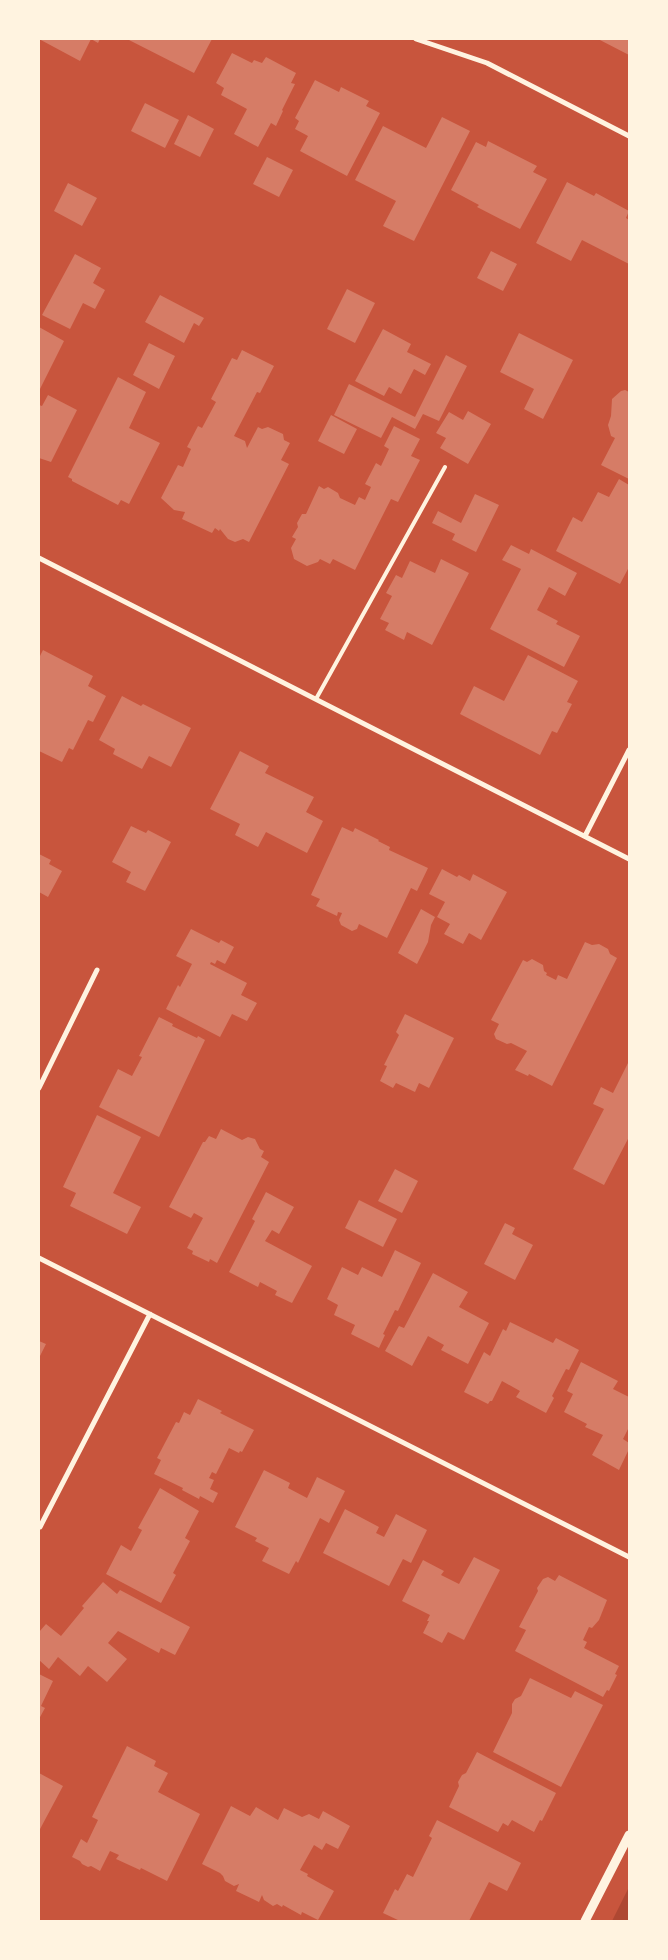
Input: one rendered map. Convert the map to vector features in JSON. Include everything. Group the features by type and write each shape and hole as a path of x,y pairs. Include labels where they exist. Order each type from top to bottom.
{"street":[{"path":"416,39 487,63 629,136"},
{"path":"39,558 629,859"},
{"path":"585,836 629,750"},
{"path":"39,1088 97,970"},
{"path":"39,1258 629,1557"},
{"path":"40,1527 150,1314"},
{"path":"585,1921 629,1835"}],"lane":[{"path":"316,699 445,467"}],"shaded area":[{"path":"629,1887 629,1921 612,1921"}],"building":[{"path":"39,39 91,39 80,61"},
{"path":"91,39 100,39 98,43"},
{"path":"127,39 212,39 194,73"},
{"path":"598,39 629,39 629,55"},
{"path":"232,53 252,63 254,60 262,63 266,57 296,73 291,83 295,84 276,126 271,123 258,147 234,134 247,109 221,95 224,88 216,83"},
{"path":"315,80 339,92 341,87 369,101 366,106 380,113 347,176 300,151 308,136 295,129 299,121 295,118"},
{"path":"145,103 179,120 165,148 131,131"},
{"path":"188,115 214,129 200,157 174,144"},
{"path":"442,117 470,131 414,241 383,226 396,201 355,180 383,126 426,148"},
{"path":"488,141 537,166 533,172 547,179 520,229 477,207 479,205 451,190 476,142 486,147"},
{"path":"267,157 293,170 279,197 253,184"},
{"path":"567,182 594,196 596,193 629,211 626,218 629,220 629,264 582,240 571,261 536,243"},
{"path":"68,183 97,198 82,226 54,211"},
{"path":"491,251 517,264 503,291 477,278"},
{"path":"75,254 101,268 93,283 105,290 95,309 83,303 70,329 42,315"},
{"path":"347,289 375,303 355,343 327,329"},
{"path":"160,295 204,318 199,326 194,323 184,343 145,322"},
{"path":"39,327 64,341 39,391"},
{"path":"383,329 411,344 407,352 431,364 425,375 414,369 401,394 389,387 384,396 355,381"},
{"path":"519,333 573,360 543,419 524,409 534,389 500,372"},
{"path":"149,343 175,356 159,389 133,375"},
{"path":"242,350 274,366 260,393 257,392 234,436 245,441 247,448 258,427 262,429 268,427 283,434 284,440 290,443 281,460 289,464 249,542 243,539 235,542 228,539 220,529 219,531 215,528 212,533 182,519 185,512 174,510 161,498 178,465 183,467 191,449 187,447 198,426 202,428 216,402 211,399 232,358 237,360"},
{"path":"446,355 467,366 439,421 423,414 415,429 392,417 381,438 334,415 349,384 415,417"},
{"path":"118,377 146,392 129,428 160,443 129,504 121,500 118,505 72,481 68,477"},
{"path":"625,390 629,392 629,479 601,465 615,438 611,436 608,425 611,416 612,399"},
{"path":"48,395 77,410 51,462 39,458 39,405 42,406"},
{"path":"468,411 491,424 468,464 440,448 446,438 436,433 449,412 463,420"},
{"path":"331,415 357,429 344,454 318,441"},
{"path":"394,426 420,439 411,456 420,460 398,502 391,499 355,570 333,559 330,564 320,559 318,562 307,566 294,559 291,548 296,539 292,537 298,527 297,523 302,514 306,514 319,486 324,489 328,487 338,493 340,498 355,505 359,497 365,500 371,487 365,484 376,463 381,466 389,449 384,446"},
{"path":"619,479 629,485 629,567 620,584 556,551 573,517 582,522 598,492 609,497"},
{"path":"475,494 499,505 476,552 452,540 455,534 432,523 438,511 461,523"},
{"path":"511,545 529,554 531,549 577,573 565,596 549,587 537,610 558,621 556,624 580,636 564,667 490,629 521,569 502,560"},
{"path":"441,559 469,573 432,645 407,632 404,640 385,630 389,623 380,619 392,596 386,593 396,575 402,578 410,561 435,573"},
{"path":"43,650 93,676 88,686 106,696 93,722 88,720 73,750 69,748 62,762 39,751 39,658"},
{"path":"528,655 578,681 567,702 572,704 557,733 552,731 540,755 460,714 474,686 504,701"},
{"path":"122,696 141,706 143,704 191,728 171,767 149,756 142,769 113,754 115,749 99,740"},
{"path":"240,751 269,766 265,773 314,797 306,812 323,821 307,853 266,832 258,847 235,835 240,824 210,809"},
{"path":"131,826 146,833 148,830 171,842 145,891 126,882 131,872 112,862"},
{"path":"342,827 353,832 355,828 390,847 389,850 428,868 417,891 411,888 387,938 359,924 357,929 352,931 341,925 339,920 342,913 338,912 337,916 316,906 320,899 311,895"},
{"path":"39,854 51,860 49,864 62,871 48,897 39,892"},
{"path":"442,869 470,881 473,874 507,892 481,940 469,933 463,944 444,934 450,924 437,917 445,902 429,894"},
{"path":"421,909 435,917 431,925 428,942 417,964 398,953"},
{"path":"191,929 219,943 221,940 234,947 225,964 217,960 215,964 211,962 210,964 247,983 241,995 257,1003 247,1021 232,1014 220,1037 166,1009 178,985 180,987 192,964 176,956"},
{"path":"585,942 592,945 599,944 608,949 610,954 617,958 552,1086 529,1074 528,1076 515,1070 527,1051 511,1043 507,1044 496,1039 494,1034 499,1024 491,1020 523,960 527,962 532,959 543,965 544,971 547,973 546,975 556,980 558,975 567,979"},
{"path":"405,1014 454,1038 429,1088 419,1083 415,1092 396,1083 393,1088 380,1081 387,1066 384,1065 399,1035 396,1032"},
{"path":"159,1017 173,1024 172,1026 205,1040 159,1137 99,1107 118,1069 132,1076 142,1057 139,1056"},
{"path":"629,1061 629,1137 604,1185 573,1169 604,1109 593,1104 601,1087 613,1093"},
{"path":"97,1115 141,1137 113,1193 141,1207 127,1234 70,1206 76,1193 63,1187"},
{"path":"221,1129 242,1140 248,1137 255,1139 260,1149 264,1151 261,1157 269,1162 217,1263 210,1259 209,1262 192,1254 193,1251 187,1248 203,1218 194,1213 191,1218 169,1207 203,1142 209,1136 216,1139"},
{"path":"395,1169 418,1181 402,1213 378,1201"},
{"path":"266,1192 294,1207 279,1234 272,1230 265,1241 312,1266 292,1303 275,1295 277,1291 260,1282 258,1287 229,1272 255,1221 252,1219"},
{"path":"359,1200 397,1219 383,1247 345,1228"},
{"path":"505,1223 515,1228 512,1234 533,1245 515,1280 484,1264"},
{"path":"395,1250 421,1263 398,1311 395,1310 383,1334 385,1335 379,1348 351,1334 355,1325 334,1315 338,1305 327,1299 342,1267 358,1275 362,1267 382,1277"},
{"path":"433,1273 468,1292 459,1307 489,1323 468,1364 441,1350 444,1345 428,1336 412,1366 385,1351 399,1326 404,1328"},
{"path":"510,1322 553,1343 556,1338 579,1350 569,1370 566,1369 552,1396 554,1398 546,1413 516,1397 520,1391 502,1381 492,1401 488,1404 464,1392 484,1352 490,1356 503,1329 506,1331"},
{"path":"39,1341 46,1344 39,1358"},
{"path":"581,1362 618,1381 613,1389 629,1397 629,1427 623,1439 629,1443 629,1449 619,1470 592,1455 603,1435 585,1427 587,1424 564,1412 573,1394 567,1391"},
{"path":"198,1399 222,1411 220,1413 254,1430 242,1452 240,1451 239,1453 229,1448 216,1474 212,1472 209,1478 214,1480 210,1489 218,1493 213,1503 200,1496 199,1499 182,1490 183,1488 154,1474 161,1460 157,1458 176,1422 179,1423 184,1412 190,1415"},
{"path":"264,1470 290,1483 288,1488 307,1498 317,1477 345,1491 329,1523 320,1518 298,1563 296,1561 289,1574 262,1561 269,1548 255,1541 257,1538 235,1527"},
{"path":"160,1488 199,1511 185,1538 190,1541 173,1573 176,1575 161,1603 106,1574 121,1545 131,1551 142,1530 138,1528"},
{"path":"345,1509 379,1527 376,1533 384,1537 396,1514 427,1530 411,1563 403,1559 389,1586 323,1553"},
{"path":"474,1557 500,1570 464,1640 448,1632 442,1643 423,1633 430,1615 402,1601 423,1560 444,1571 441,1575 459,1584"},
{"path":"559,1575 607,1600 599,1620 592,1628 589,1627 583,1640 587,1642 584,1648 619,1666 609,1691 607,1690 603,1697 515,1651 526,1630 519,1627 538,1591 537,1588 543,1579 548,1577 555,1581"},
{"path":"103,1582 117,1594 120,1590 190,1627 175,1655 161,1648 159,1653 118,1631 108,1643 127,1659 107,1682 88,1666 80,1676 58,1657 49,1669 39,1660 39,1632 46,1624 61,1636 84,1608 82,1606"},
{"path":"39,1674 53,1681 41,1706 45,1708 39,1719"},
{"path":"530,1678 571,1698 575,1691 603,1705 561,1787 493,1752 512,1713 512,1704 515,1699 521,1696"},
{"path":"127,1746 156,1761 154,1766 168,1773 158,1792 200,1814 167,1881 141,1868 140,1870 116,1859 119,1855 110,1851 100,1871 82,1864 72,1857 81,1839 87,1843 98,1820 92,1817"},
{"path":"477,1752 556,1793 542,1821 540,1820 534,1832 512,1820 508,1826 503,1823 498,1832 449,1807 459,1786 458,1782 462,1775 466,1773"},
{"path":"39,1773 63,1786 39,1831"},
{"path":"231,1806 250,1816 256,1807 278,1820 284,1808 302,1817 309,1814 319,1819 323,1811 350,1826 338,1849 326,1843 322,1850 314,1845 300,1870 334,1891 318,1920 302,1912 301,1915 283,1905 282,1907 277,1904 273,1906 264,1900 262,1895 259,1902 236,1891 239,1884 234,1886 225,1881 220,1873 202,1864"},
{"path":"437,1820 521,1863 507,1891 489,1882 469,1921 400,1921 383,1913 395,1889 398,1891 407,1874 413,1877 432,1838 429,1836"}]}
